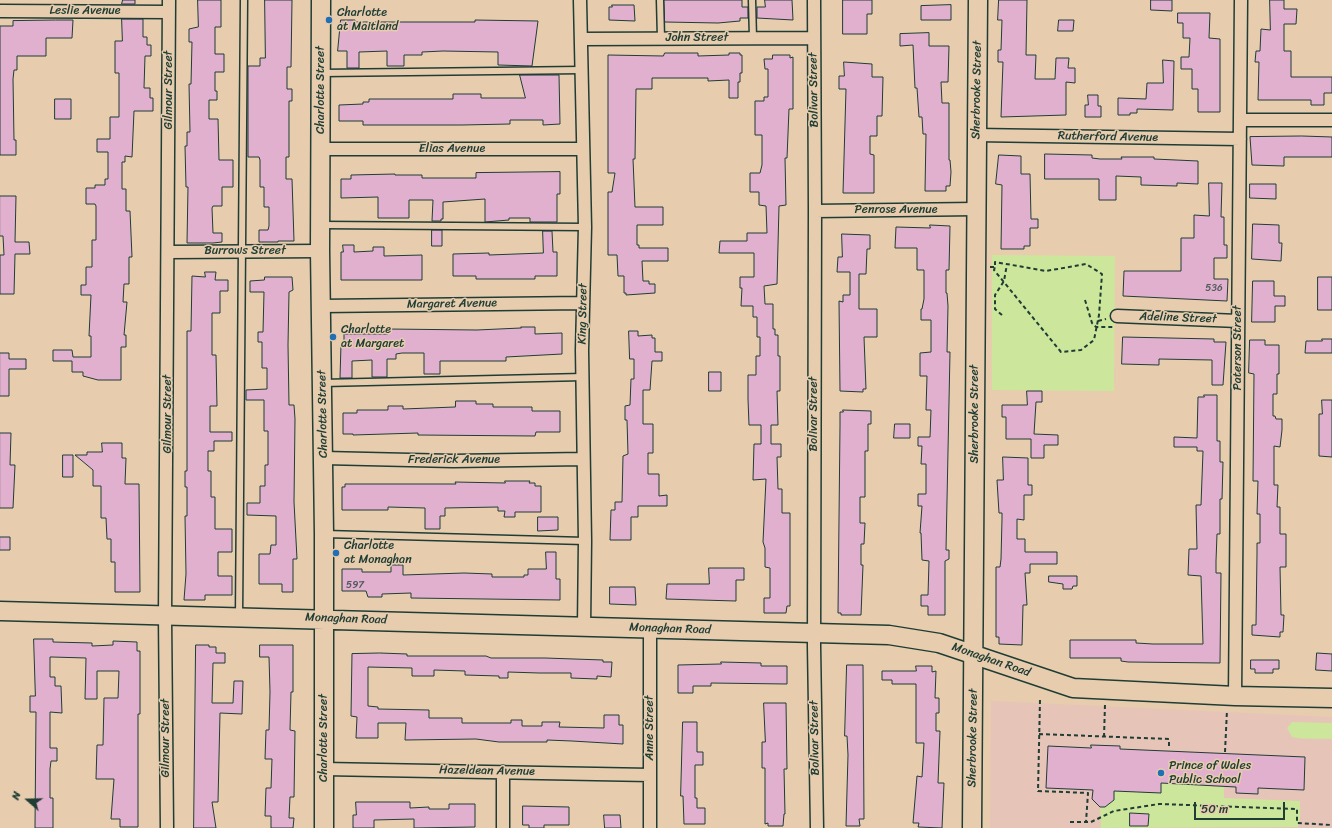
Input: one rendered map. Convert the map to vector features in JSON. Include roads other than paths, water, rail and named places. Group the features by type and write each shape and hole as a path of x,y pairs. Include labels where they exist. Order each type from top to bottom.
{"main road":[{"name":"Charlotte Street","path":"320,0 320,251 324,458 324,828"},
{"name":"Sherbrooke Street","path":"972,828 978,0"},
{"name":"Monaghan Road","path":"0,611 889,635 939,642 1073,688 1231,702 1332,698"}],"street":[{"name":"King Street","path":"580,0 585,227 583,303 585,541 584,627"},
{"name":"Bolivar Street","path":"814,0 815,633 817,828"},
{"name":"Paterson Street","path":"1231,702 1238,321 1241,0"},
{"name":"Leslie Avenue","path":"0,11 169,6"},
{"name":"Gilmour Street","path":"167,828 165,616 169,252 169,6"},
{"name":"John Street","path":"581,39 814,38"},
{"path":"1240,120 1332,120"},
{"name":"Rutherford Avenue","path":"976,135 1240,139"},
{"name":"Elias Avenue","path":"321,149 583,149"},
{"name":"Penrose Avenue","path":"815,211 976,209"},
{"name":"Burrows Street","path":"169,252 320,251"},
{"name":"Margaret Avenue","path":"321,306 583,303"},
{"name":"Adeline Street","path":"1118,322 1238,321"},
{"name":"Frederick Avenue","path":"324,458 453,461 584,459"},
{"name":"Anne Street","path":"650,628 650,828"},
{"name":"Hazeldean Avenue","path":"324,768 650,775"},
{"path":"503,772 503,828"}],"lane":[{"path":"239,618 244,0"},
{"path":"660,0 661,38"},
{"path":"752,0 753,38"},
{"path":"321,73 582,70"},
{"path":"321,225 585,227"},
{"path":"323,383 583,377"},
{"path":"324,534 585,541"}],"place":[{"name":"Charlotte at Maitland","path":"329,20"},
{"name":"Charlotte at Margaret","path":"333,337"},
{"name":"Charlotte at Monaghan","path":"336,553"},
{"name":"Prince of Wales Public School","path":"1161,773"}]}
